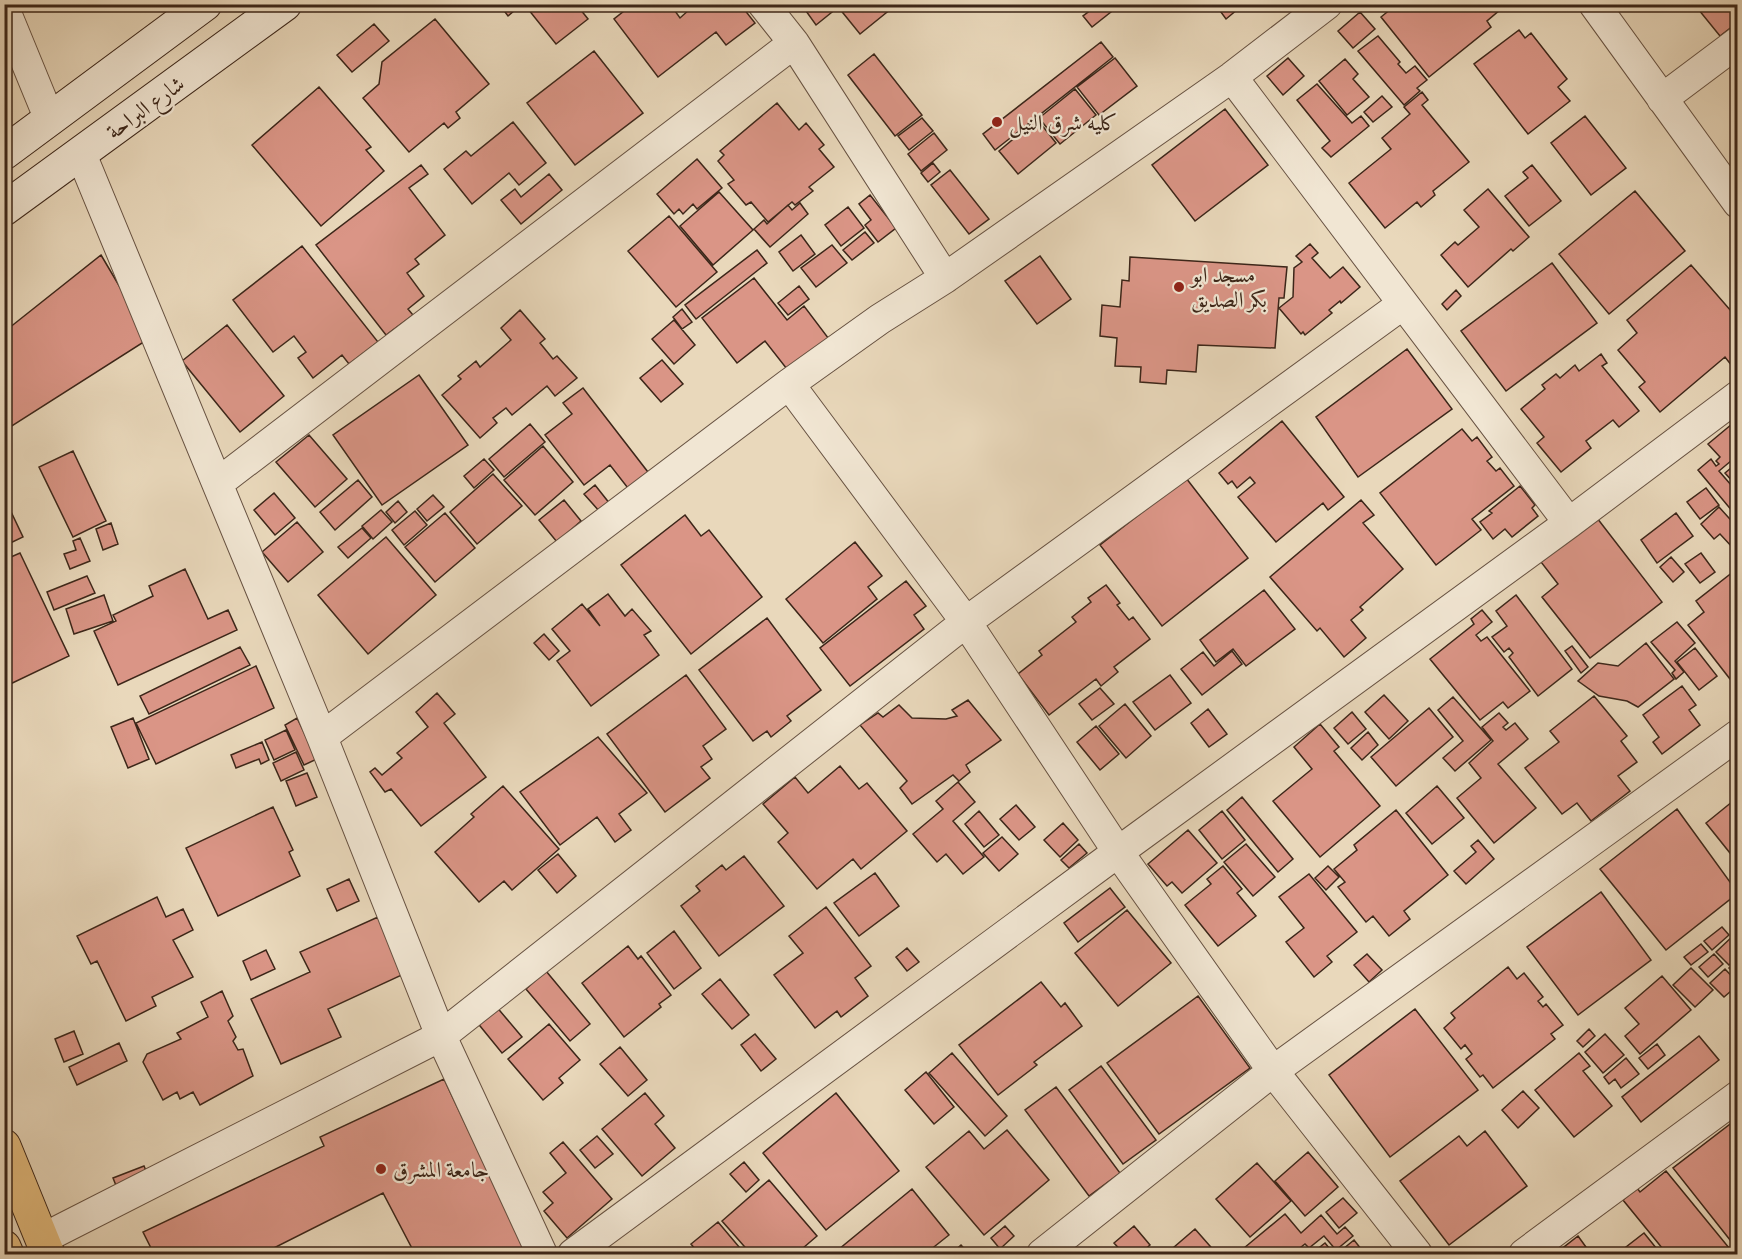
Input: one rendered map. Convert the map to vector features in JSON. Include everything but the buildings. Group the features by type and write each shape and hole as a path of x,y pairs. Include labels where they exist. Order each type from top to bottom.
{"main road":[{"path":"4,1146 45,1247"},
{"path":"4,1247 8,1254"}],"street":[{"name":"شارع البراحة","path":"4,153 205,4"},
{"name":"شارع البراحة","path":"4,209 285,4"},
{"path":"763,4 794,43 945,278"},
{"path":"322,737 789,384 1232,77 1327,4"},
{"path":"1594,4 1737,202"},
{"path":"4,8 50,120"},
{"path":"1662,99 1737,42"},
{"path":"218,483 794,43"},
{"path":"1232,77 1569,523"},
{"path":"81,154 322,737 441,1036 542,1254"},
{"path":"45,1247 441,1036 966,622 1403,304"},
{"path":"789,384 966,622 1118,852 1274,1071 1417,1254"},
{"path":"573,1254 1569,523 1737,396"},
{"path":"1042,1254 1274,1071 1737,735"},
{"path":"1524,1254 1737,1096"}],"place":[{"name":"كليه شرق النيل","path":"997,122"},
{"name":"مسجد ابو بكر الصديق","path":"1179,287"},
{"name":"جامعة المشرق","path":"381,1169"}]}
